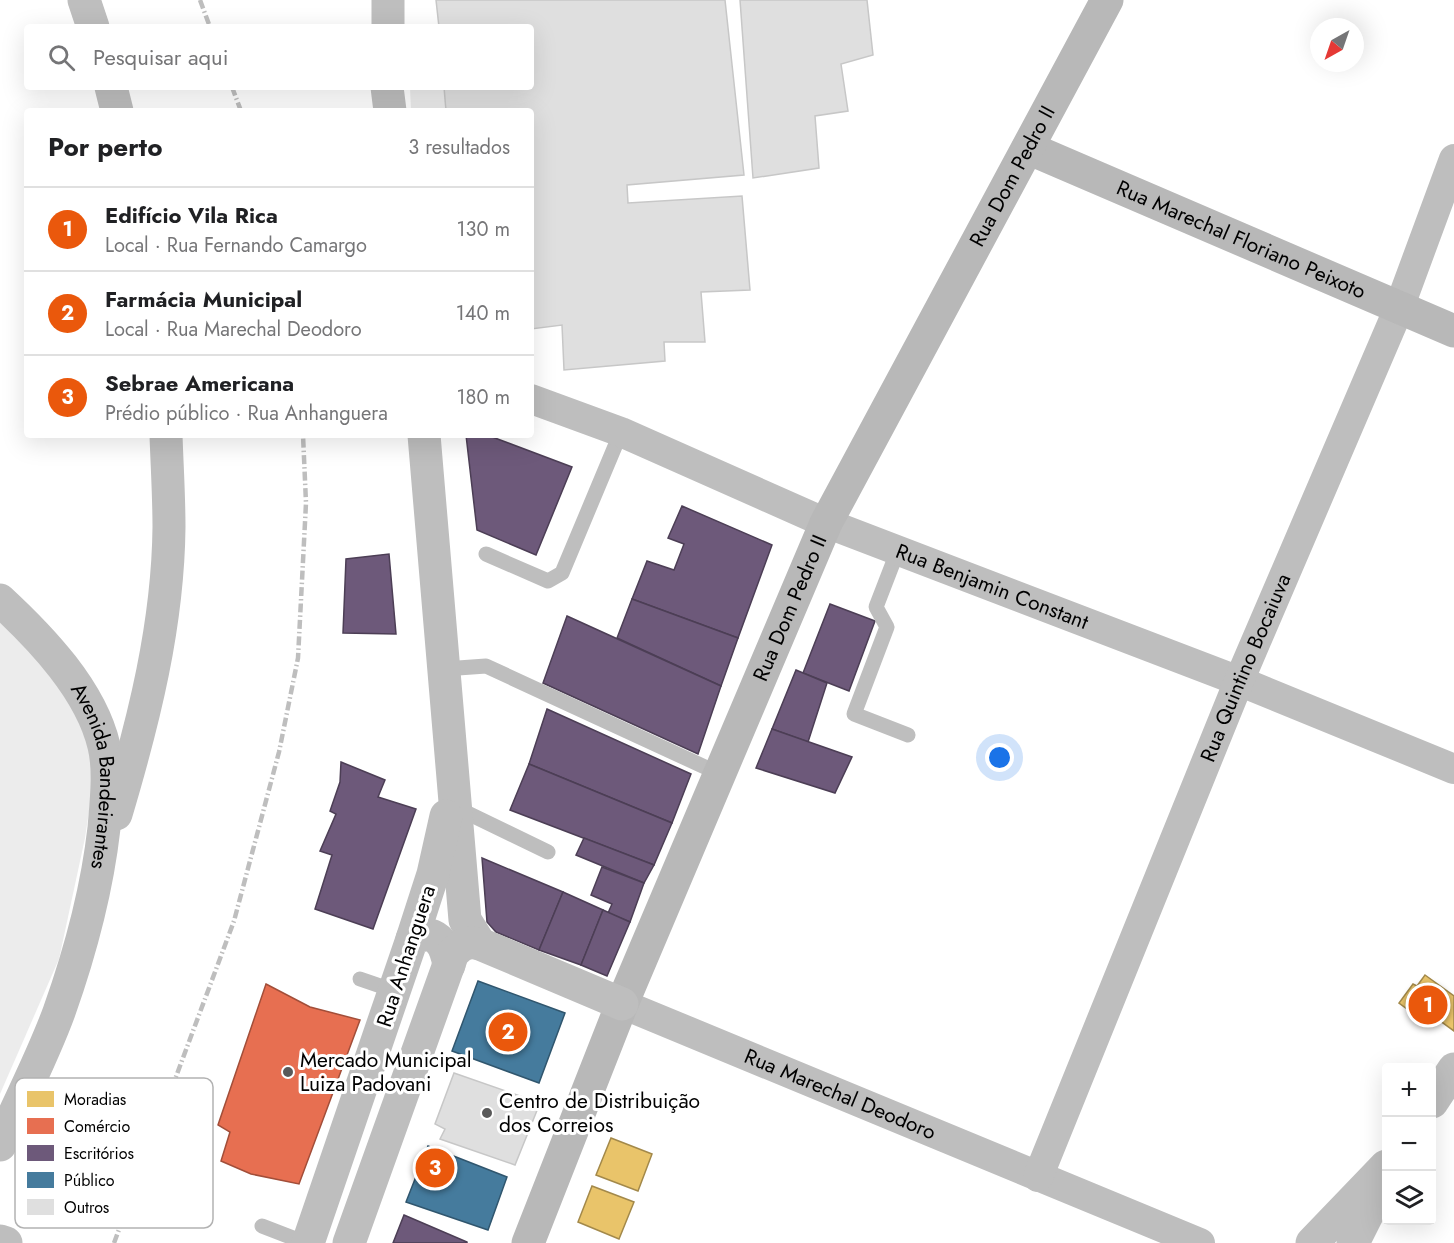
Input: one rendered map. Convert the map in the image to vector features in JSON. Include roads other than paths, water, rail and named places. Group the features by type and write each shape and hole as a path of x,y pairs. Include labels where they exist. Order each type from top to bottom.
{"main road":[{"path":"84,0 92,24"},
{"path":"388,0 388,24"},
{"name":"Rua Dom Pedro II","path":"528,1243 622,1004 826,523 1107,0"},
{"path":"112,90 116,108"},
{"path":"387,90 390,108"},
{"name":"Rua Marechal Floriano Peixoto","path":"1028,148 1454,331"},
{"path":"99,870 138,739 155,664 165,596 169,527 166,438"},
{"name":"Rua Anhanguera","path":"424,438 465,920 480,944"},
{"name":"Avenida Bandeirantes","path":"0,600 25,623 58,660 88,705 104,747 107,794 99,870 80,945 58,1014 30,1078"},
{"name":"Rua Anhanguera","path":"307,1243 395,991 433,874 446,825 452,766"},
{"path":"412,939 421,934 431,935 441,941 447,951 449,965"},
{"name":"Rua Anhanguera","path":"349,1243 453,953 459,946 469,942 480,944"},
{"name":"Rua Marechal Deodoro","path":"480,944 622,1004"},
{"path":"1436,1095 1454,1068"},
{"name":"Avenida Bandeirantes","path":"0,1145 15,1111"},
{"path":"1312,1243 1382,1170"},
{"path":"1353,1243 1382,1184"},
{"path":"0,1241 6,1243"}],"street":[{"name":"Rua Quintino Bocaiuva","path":"1038,1177 1239,681 1399,308 1454,159"},
{"name":"Rua Benjamin Constant","path":"534,400 621,432 826,523 1239,681 1454,769"},
{"name":"Rua Marechal Deodoro","path":"622,1004 1200,1243"}],"lane":[{"path":"486,555 548,581 562,573 621,432"},
{"path":"898,550 876,607 887,627 854,714 908,735"},
{"path":"444,669 486,666 720,774"},
{"path":"455,807 548,852"},
{"path":"360,979 395,991"},
{"path":"262,1226 307,1243"}],"railway":[{"path":"200,0 209,24"},
{"path":"233,90 240,108"},
{"path":"175,1078 234,921 279,752 298,658 306,503 303,438"},
{"path":"114,1243 120,1228"}],"place":[{"name":"Edifício Vila Rica","path":"1428,1005"},
{"name":"Farmácia Municipal","path":"508,1032"},
{"name":"Mercado Municipal Luiza Padovani","path":"288,1072"},
{"name":"Centro de Distribuição dos Correios","path":"487,1113"},
{"name":"Sebrae Americana","path":"435,1168"}]}
